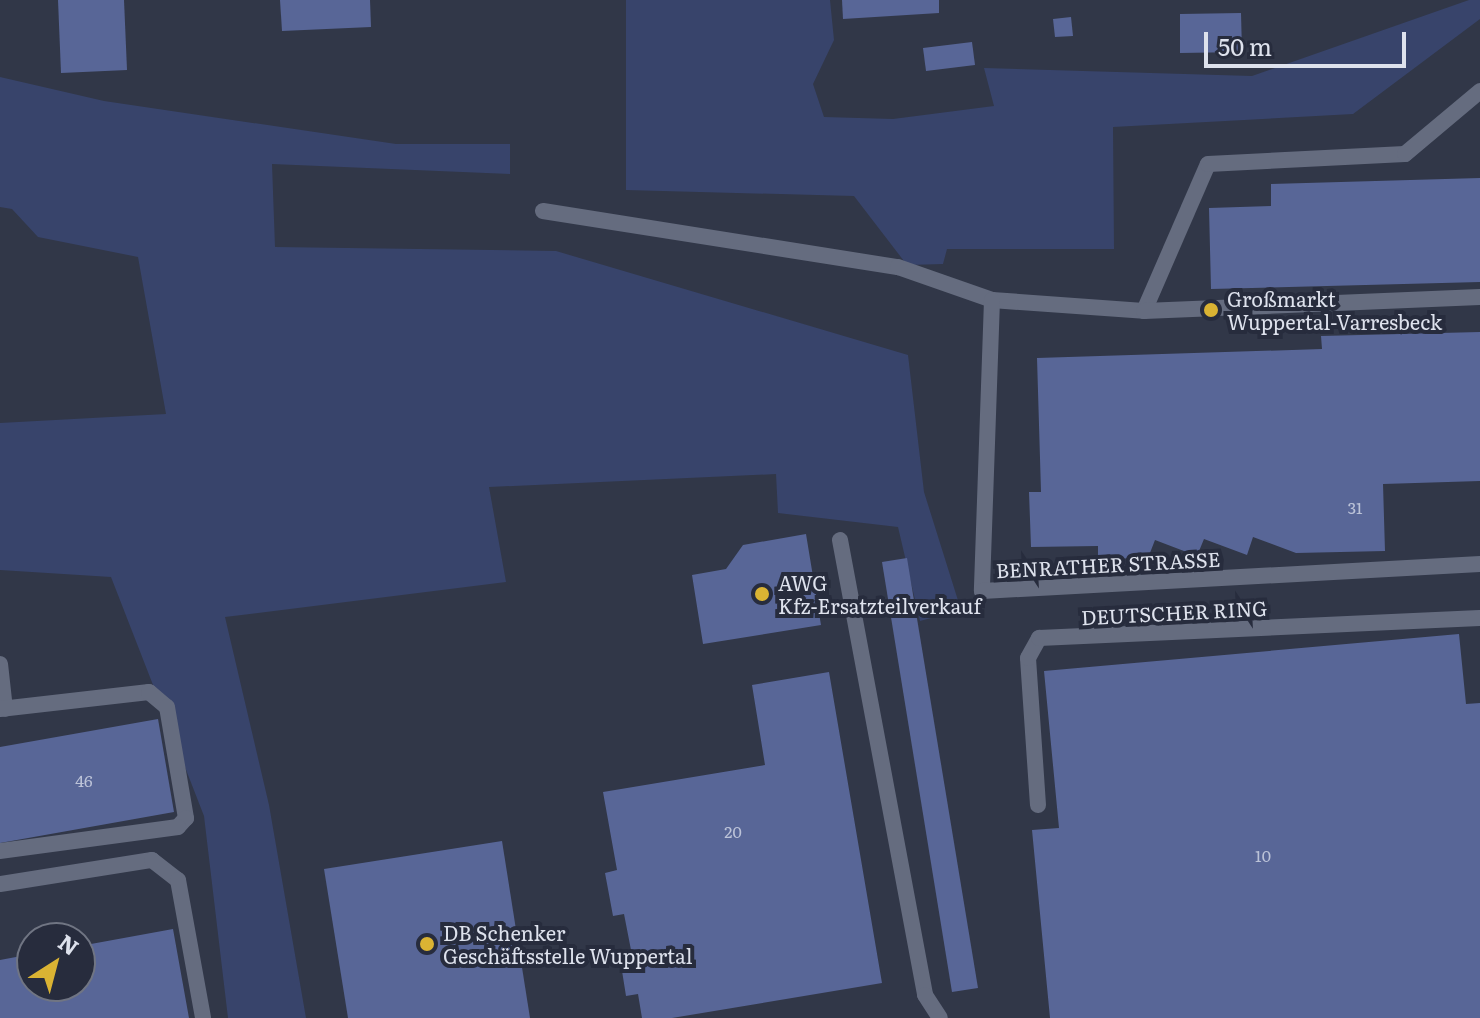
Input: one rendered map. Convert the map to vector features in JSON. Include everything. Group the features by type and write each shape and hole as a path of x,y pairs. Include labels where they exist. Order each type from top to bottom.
{"lane":[{"path":"1144,311 1208,164 1405,154 1480,91"},
{"path":"543,211 898,267 992,300 1144,311 1480,297"},
{"name":"BENRATHER STRASSE","path":"992,300 982,591 1480,564"},
{"path":"840,540 925,995 940,1018"},
{"name":"DEUTSCHER RING","path":"1038,805 1028,658 1039,638 1480,618"},
{"path":"0,664 3,709 149,692 167,707 186,818 178,827 0,851"},
{"path":"0,884 152,860 178,880 203,1018"}],"shaded area":[{"path":"626,0 830,0 834,40 813,84 824,117 893,119 994,106 984,68 1252,76 1469,0 1480,0 1480,19 1353,114 1113,127 1114,249 947,249 943,264 907,265 854,196 626,190"},
{"path":"0,77 104,101 396,144 510,144 510,174 272,164 275,247 556,251 908,355 924,492 961,610 920,621 898,527 778,513 776,474 489,487 506,582 225,617 269,805 306,1018 228,1018 204,816 111,577 0,570 0,423 166,414 138,257 38,237 12,209 0,207"}],"building":[{"path":"58,0 124,0 127,70 61,73"},
{"path":"280,0 370,0 371,27 282,31"},
{"path":"842,0 939,0 939,13 843,19"},
{"path":"1241,13 1242,52 1180,53 1180,14"},
{"path":"1071,17 1073,36 1055,37 1053,19"},
{"path":"972,42 975,65 926,71 923,48"},
{"path":"1480,178 1480,282 1211,289 1209,208 1271,206 1271,184"},
{"path":"1480,332 1480,481 1383,484 1385,551 1296,553 1253,537 1247,555 1204,539 1197,556 1155,540 1148,558 1098,559 1098,546 1031,547 1029,492 1041,492 1037,358 1322,349 1321,336"},
{"path":"806,534 821,625 703,644 692,575 726,569 743,545"},
{"path":"907,558 978,988 952,992 882,562"},
{"path":"1459,634 1466,704 1480,703 1480,1018 1050,1018 1032,830 1059,828 1044,671"},
{"path":"829,672 882,983 672,1018 642,1018 638,994 626,996 619,952 631,950 624,914 613,916 605,873 617,870 603,792 765,765 752,685"},
{"path":"158,719 174,812 0,843 0,747"},
{"name":"DB Schenker Geschäftsstelle Wuppertal","path":"502,841 530,1018 348,1018 324,869"},
{"path":"173,929 189,1018 0,1018 0,960 16,957 16,1002 96,1002 96,943"}],"place":[{"name":"Großmarkt Wuppertal-Varresbeck","path":"1211,310"},
{"name":"AWG Kfz-Ersatzteilverkauf","path":"762,594"},
{"name":"DB Schenker Geschäftsstelle Wuppertal","path":"427,944"}]}
